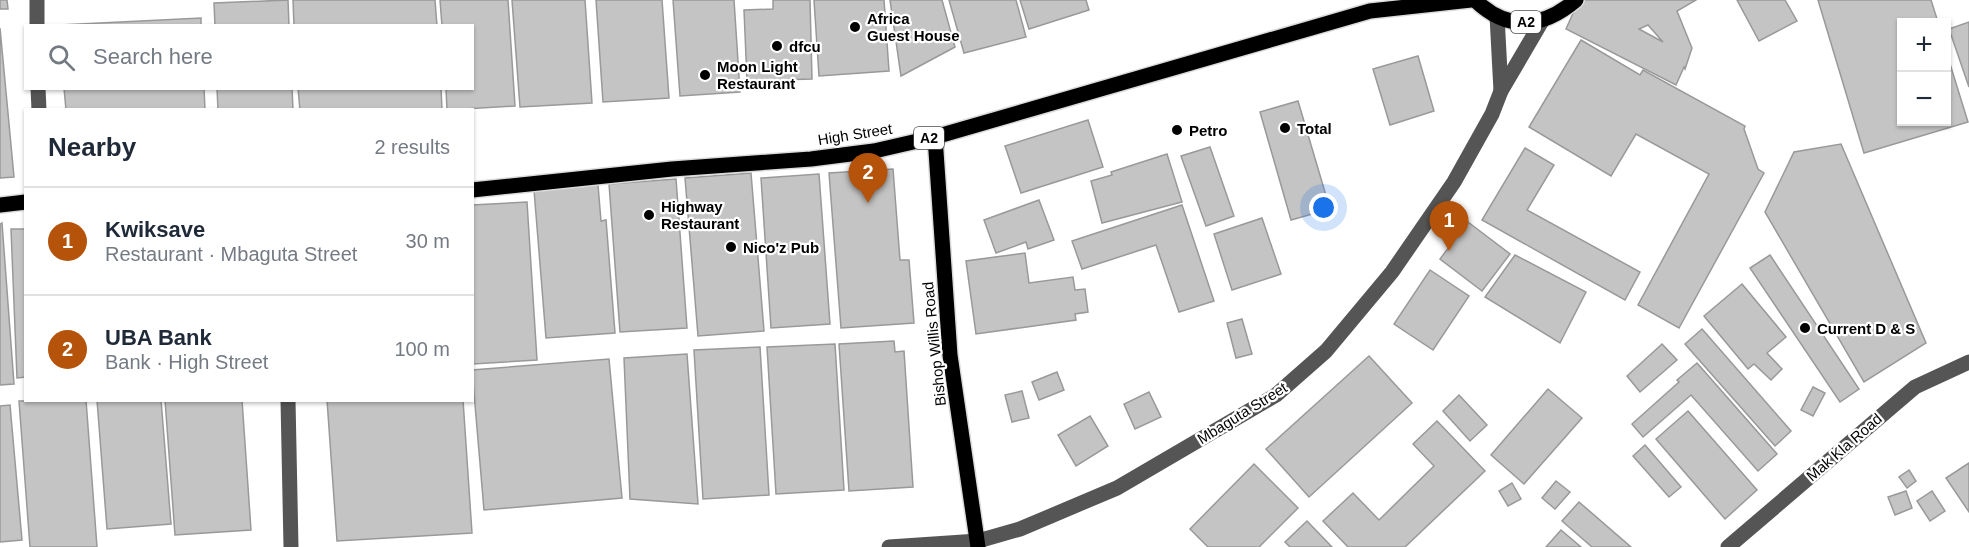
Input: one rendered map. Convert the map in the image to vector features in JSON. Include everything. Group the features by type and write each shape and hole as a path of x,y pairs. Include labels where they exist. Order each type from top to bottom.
{"main road":[{"name":"High Street","path":"1370,11 1386,0"},
{"name":"High Street","path":"474,190 672,169 811,159 874,151 935,137 1370,11 1471,0"},
{"name":"A2","path":"1476,0 1497,16 1519,23 1542,21 1561,13 1576,0"},
{"name":"Bishop Willis Road","path":"935,137 950,355 978,544"},
{"path":"0,205 24,202"}],"street":[{"path":"37,0 37,24"},
{"name":"Mbaguta Street","path":"1497,16 1501,91"},
{"name":"Mbaguta Street","path":"889,547 978,544 1020,529 1117,488 1276,395 1326,351 1392,272 1454,182 1492,114 1501,91 1542,21"},
{"path":"38,90 39,108"},
{"name":"Mak Kla Road","path":"1728,547 1915,387 1969,362"},
{"path":"288,402 291,547"}],"building":[{"path":"0,0 7,0 8,9 0,9"},
{"path":"288,0 289,24 215,24 214,3"},
{"path":"293,0 435,0 437,24 294,24"},
{"path":"440,0 508,0 515,106 447,108 446,90 474,90 474,24 442,24"},
{"path":"512,0 585,0 592,103 520,107"},
{"path":"596,0 662,0 669,98 603,102"},
{"path":"673,0 734,0 740,92 680,96"},
{"path":"773,0 810,0 812,79 747,81 744,10 773,9"},
{"path":"814,0 884,0 889,71 819,76"},
{"path":"890,0 942,0 955,47 901,76"},
{"path":"949,0 1016,0 1026,37 964,53"},
{"path":"1020,0 1086,0 1089,10 1029,29"},
{"path":"1579,0 1696,0 1677,11 1692,48 1685,69 1684,67 1676,85 1566,29","holes":["1648,25 1663,42 1639,29"]},
{"path":"1737,0 1785,0 1797,21 1759,41"},
{"path":"1818,0 1931,0 1937,18 1897,18 1897,126 1951,126 1951,67 1968,122 1864,153"},
{"path":"201,18 201,24 79,24"},
{"path":"1969,22 1969,87 1951,35 1951,28"},
{"path":"0,28 14,177 0,178"},
{"path":"1581,40 1640,75 1643,70 1745,126 1744,129 1758,169 1764,173 1679,328 1638,305 1709,174 1636,134 1611,176 1529,127"},
{"path":"1418,56 1434,111 1390,125 1373,69"},
{"path":"64,90 204,90 205,108 66,108"},
{"path":"217,90 292,90 293,108 218,108"},
{"path":"298,90 441,90 442,108 300,108"},
{"path":"1298,101 1330,209 1291,220 1260,112"},
{"path":"1088,120 1103,167 1021,193 1005,146"},
{"path":"1841,144 1926,343 1864,382 1765,212 1794,152"},
{"path":"1210,147 1234,216 1206,226 1181,156"},
{"path":"1525,148 1554,165 1527,210 1640,272 1625,300 1482,220"},
{"path":"1167,154 1182,202 1102,223 1091,181"},
{"path":"893,169 900,260 909,260 914,323 841,328 829,173"},
{"path":"751,173 764,331 698,336 685,178"},
{"path":"819,174 830,324 771,328 761,178"},
{"path":"676,179 687,328 620,332 609,184"},
{"path":"598,185 601,221 606,220 615,333 546,338 534,190"},
{"path":"1039,200 1054,240 1028,249 1026,242 996,253 984,220"},
{"path":"527,202 537,360 474,364 474,205"},
{"path":"1182,205 1214,301 1179,312 1156,245 1082,269 1072,241"},
{"path":"1262,218 1281,274 1232,290 1214,234"},
{"path":"1468,222 1510,254 1482,291 1440,259"},
{"path":"2,223 14,384 0,385 0,224"},
{"path":"11,229 24,229 24,377 17,378"},
{"path":"1025,253 1029,283 1073,277 1075,290 1085,289 1088,312 1075,314 1076,320 976,334 966,261"},
{"path":"1515,255 1586,292 1560,343 1485,297"},
{"name":"Current D & S","path":"1770,255 1859,389 1840,402 1750,268"},
{"path":"1430,270 1469,296 1433,350 1394,324"},
{"path":"1742,284 1786,337 1767,353 1782,369 1771,380 1754,364 1748,369 1704,316"},
{"path":"1242,319 1252,354 1236,358 1227,323"},
{"path":"1702,329 1791,431 1775,446 1685,344"},
{"path":"894,341 895,352 904,351 913,487 849,491 839,344"},
{"path":"835,344 844,490 776,494 767,347"},
{"path":"1662,344 1677,360 1640,392 1627,376"},
{"path":"760,347 769,495 703,499 694,350"},
{"path":"687,354 698,504 630,499 624,358"},
{"path":"1369,356 1412,403 1309,497 1266,449"},
{"path":"609,359 622,498 484,510 474,370"},
{"path":"1697,363 1777,454 1758,471 1691,395 1643,437 1632,424"},
{"path":"1057,372 1064,390 1039,400 1032,382"},
{"path":"1813,387 1825,393 1813,416 1801,410"},
{"path":"1548,389 1582,418 1524,484 1491,455"},
{"path":"1022,391 1029,418 1012,422 1005,395"},
{"path":"1149,392 1161,417 1135,429 1124,404"},
{"path":"1459,395 1487,425 1470,441 1443,411"},
{"path":"19,401 86,402 97,547 30,547"},
{"path":"97,402 161,402 171,524 107,529"},
{"path":"165,402 242,402 251,530 175,535"},
{"path":"327,402 463,402 472,533 337,541"},
{"path":"10,405 22,540 0,542 0,406"},
{"path":"1688,411 1757,490 1725,519 1656,439"},
{"path":"1090,416 1108,446 1076,466 1058,435"},
{"path":"1437,421 1485,471 1405,547 1348,547 1323,521 1353,493 1379,520 1434,466 1413,444"},
{"path":"1645,445 1681,487 1669,497 1633,456"},
{"path":"1969,463 1969,512 1946,478"},
{"path":"1254,464 1298,508 1259,547 1208,547 1190,529"},
{"path":"1909,470 1916,481 1907,488 1899,477"},
{"path":"1556,481 1570,492 1555,509 1542,498"},
{"path":"1512,483 1521,499 1508,506 1499,491"},
{"path":"1906,491 1912,508 1895,515 1888,497"},
{"path":"1932,491 1945,511 1930,521 1917,501"},
{"path":"1579,502 1631,547 1592,547 1562,521"},
{"path":"1307,521 1332,547 1290,547 1285,542"},
{"path":"1561,530 1581,547 1546,547"}],"place":[{"name":"Africa Guest House","path":"855,27"},
{"name":"dfcu","path":"777,46"},
{"name":"Moon Light Restaurant","path":"705,75"},
{"name":"Total","path":"1285,128"},
{"name":"Petro","path":"1177,130"},
{"name":"UBA Bank","path":"868,203"},
{"name":"Highway Restaurant","path":"649,215"},
{"name":"Nico'z Pub","path":"731,247"},
{"name":"Kwiksave","path":"1449,251"},
{"name":"Current D & S","path":"1805,328"}]}
